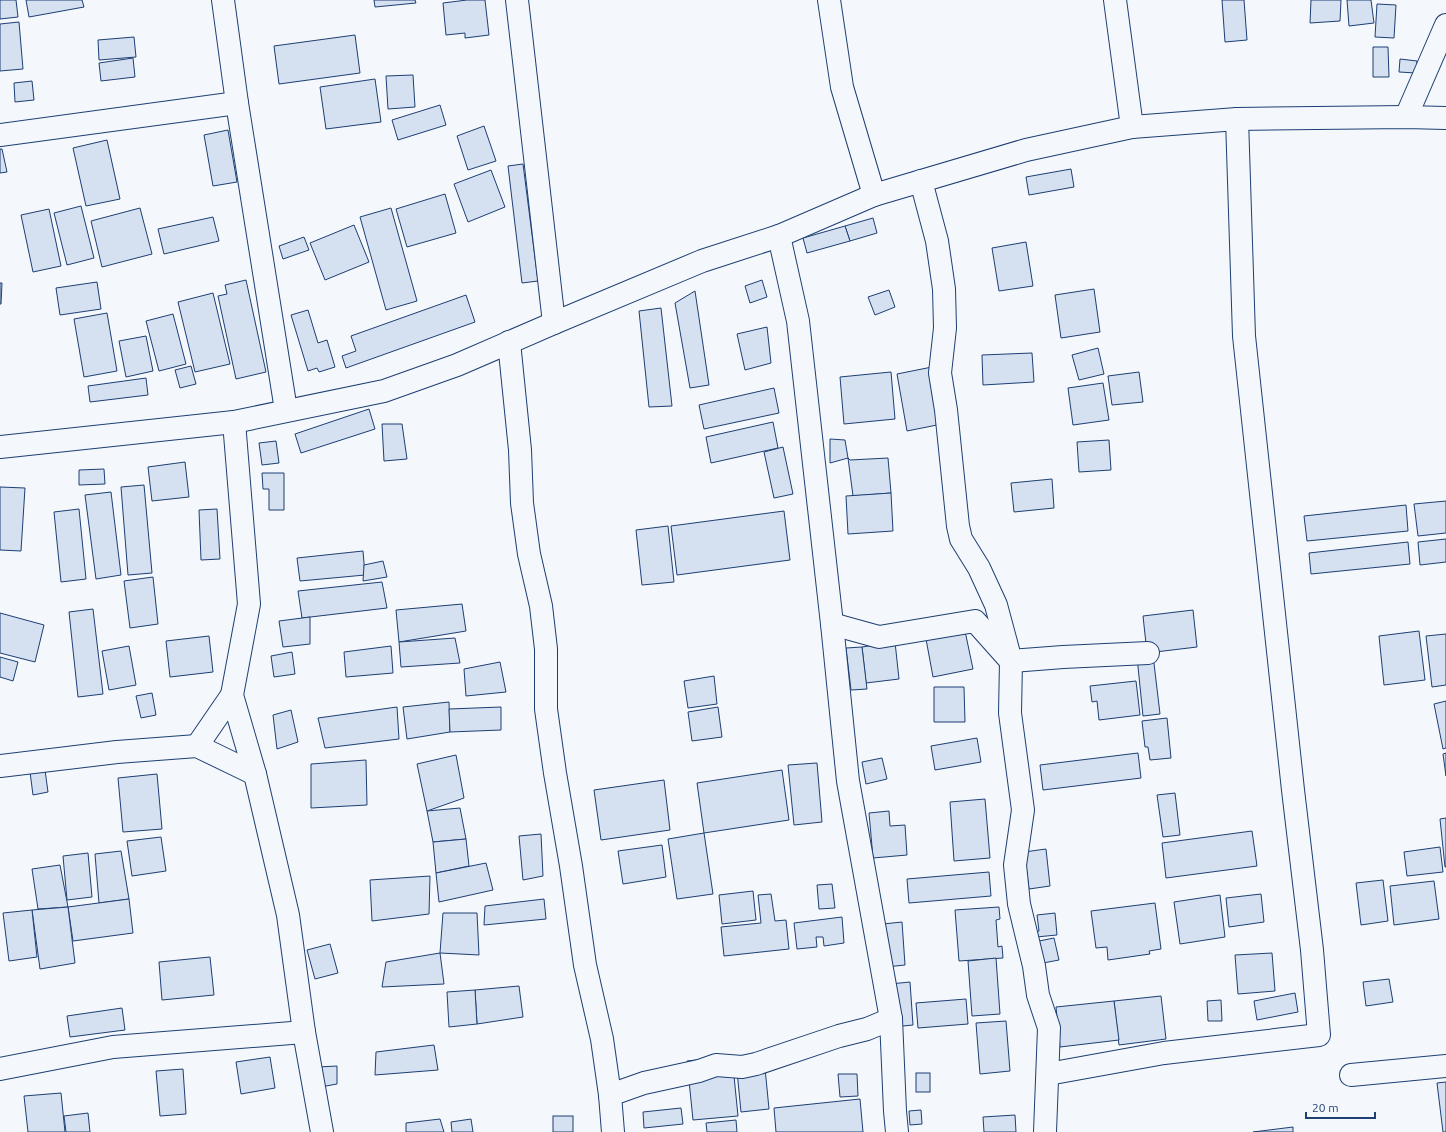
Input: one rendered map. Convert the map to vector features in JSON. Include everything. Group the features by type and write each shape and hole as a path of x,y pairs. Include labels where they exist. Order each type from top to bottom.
{"street":[{"path":"223,0 286,410"},
{"path":"517,0 554,323"},
{"path":"829,0 842,87 874,195"},
{"path":"1115,0 1132,127"},
{"path":"1406,118 1446,25"},
{"path":"0,135 238,103"},
{"path":"0,447 234,422 286,410 384,391 457,365 702,261 779,236 874,195 1026,150 1132,127 1237,119 1446,118"},
{"path":"1048,1074 1164,1053 1319,1035 1312,950 1292,782 1244,336 1237,119"},
{"path":"921,181 938,241 944,289 945,328 940,373 946,410 958,526 961,539 979,568 996,606 1011,661 1010,713 1023,810 1015,865 1019,904 1034,966 1038,995 1049,1028 1045,1132"},
{"path":"779,236 798,321 848,781 891,1019 897,1132"},
{"path":"509,342 520,450 522,503 529,554 541,606 546,649 546,709 585,965 602,1039 610,1095 613,1132"},
{"path":"197,746 232,695 249,604 234,422"},
{"path":"832,624 879,637 975,621 1011,661"},
{"path":"1011,661 1148,653"},
{"path":"232,695 255,774 288,914 304,1032 322,1132"},
{"path":"0,766 117,752 197,746 255,774"},
{"path":"610,1095 644,1083 699,1071 716,1065 742,1067 756,1064 839,1036 867,1029 891,1019"},
{"path":"0,1069 113,1047 304,1032"},
{"path":"1351,1075 1446,1066"}],"building":[{"path":"0,0 16,0 18,17 0,19"},
{"path":"26,0 82,0 84,7 29,17"},
{"path":"374,0 415,0 416,3 375,7"},
{"path":"467,0 485,0 489,35 465,38 465,33 446,35 443,3"},
{"path":"1222,0 1244,0 1247,40 1225,42"},
{"path":"1311,0 1341,0 1340,21 1310,23"},
{"path":"1347,0 1371,0 1374,23 1349,26"},
{"path":"1377,4 1396,5 1394,38 1375,37"},
{"path":"19,22 23,69 0,71 0,24"},
{"path":"355,35 360,73 279,84 274,46"},
{"path":"134,37 136,57 99,60 98,40"},
{"path":"1373,47 1388,47 1389,77 1373,77"},
{"path":"133,58 135,77 101,81 99,63"},
{"path":"1400,59 1417,61 1416,73 1399,72"},
{"path":"413,75 415,107 388,109 386,76"},
{"path":"375,79 381,122 326,129 320,87"},
{"path":"32,81 34,100 15,102 14,83"},
{"path":"440,105 446,125 398,140 392,120"},
{"path":"484,126 496,161 468,170 457,136"},
{"path":"228,130 237,182 213,186 204,135"},
{"path":"107,140 120,199 86,206 73,148"},
{"path":"0,149 2,149 7,172 0,173"},
{"path":"523,164 538,281 522,283 508,166"},
{"path":"1071,169 1074,187 1029,195 1026,177"},
{"path":"491,170 505,207 468,222 454,184"},
{"path":"445,194 456,233 407,247 396,209"},
{"path":"81,206 94,258 67,265 54,213"},
{"path":"140,208 152,254 102,267 91,221"},
{"path":"391,208 417,301 386,310 360,217"},
{"path":"49,209 61,266 33,272 21,215"},
{"path":"213,217 219,241 164,254 158,229"},
{"path":"873,218 877,233 850,241 845,226"},
{"path":"354,225 369,262 325,280 310,243"},
{"path":"845,226 850,241 807,253 803,238"},
{"path":"304,237 309,250 283,259 279,246"},
{"path":"1026,242 1033,286 999,291 992,248"},
{"path":"246,280 266,372 236,379 218,296 227,294 225,285"},
{"path":"762,280 767,297 750,303 745,286"},
{"path":"97,282 101,309 60,315 56,288"},
{"path":"0,283 2,283 1,304 0,304"},
{"path":"1094,289 1100,332 1061,338 1055,295"},
{"path":"889,290 895,307 875,315 868,297"},
{"path":"695,291 709,385 690,388 675,303"},
{"path":"213,293 230,364 195,372 178,302"},
{"path":"466,295 475,322 346,368 342,356 356,351 351,336"},
{"path":"661,308 672,406 649,407 639,311"},
{"path":"308,310 318,343 327,340 335,367 319,372 317,368 308,371 291,315"},
{"path":"107,313 117,371 84,377 74,319"},
{"path":"173,314 186,364 159,371 146,321"},
{"path":"767,327 771,363 745,370 737,334"},
{"path":"146,336 153,371 126,377 119,341"},
{"path":"1098,348 1104,374 1079,380 1072,355"},
{"path":"1032,353 1034,382 983,385 982,355"},
{"path":"191,366 196,384 180,388 175,370"},
{"path":"932,367 942,424 907,431 897,374"},
{"path":"891,372 895,419 844,424 840,377"},
{"path":"1139,372 1143,402 1112,405 1108,376"},
{"path":"146,378 148,395 90,402 88,386"},
{"path":"1103,383 1109,420 1073,425 1068,388"},
{"path":"774,388 779,413 704,429 699,405"},
{"path":"369,409 375,429 301,453 295,434"},
{"path":"773,422 778,448 711,463 706,437"},
{"path":"382,424 402,424 407,459 384,461"},
{"path":"830,439 845,440 848,458 830,463"},
{"path":"1109,440 1111,470 1079,472 1077,442"},
{"path":"276,441 279,463 262,465 259,443"},
{"path":"783,447 793,494 774,498 764,452"},
{"path":"848,458 850,460 888,458 891,493 853,496"},
{"path":"185,462 189,497 152,501 148,467"},
{"path":"104,469 105,484 79,485 79,470"},
{"path":"262,473 284,473 284,510 269,510 269,489 263,489"},
{"path":"1052,479 1054,508 1014,512 1011,483"},
{"path":"144,485 152,573 128,575 121,487"},
{"path":"0,487 25,488 21,551 0,550"},
{"path":"111,492 121,575 96,579 85,495"},
{"path":"891,493 893,531 848,534 846,496"},
{"path":"1446,501 1446,533 1418,536 1414,504"},
{"path":"1406,505 1408,531 1307,541 1304,516"},
{"path":"79,509 86,579 61,582 54,512"},
{"path":"217,509 220,559 201,560 199,510"},
{"path":"784,511 790,560 677,575 671,526"},
{"path":"668,526 674,582 642,585 636,530"},
{"path":"1446,539 1446,562 1420,565 1418,542"},
{"path":"1408,542 1410,564 1311,574 1309,553"},
{"path":"363,551 365,575 300,581 297,558"},
{"path":"383,561 387,577 363,581 364,565"},
{"path":"153,577 158,624 130,628 124,581"},
{"path":"382,582 387,608 302,618 298,591"},
{"path":"462,604 466,631 399,642 396,610"},
{"path":"93,609 103,694 78,697 69,612"},
{"path":"1193,610 1197,647 1147,653 1143,616"},
{"path":"0,613 44,625 35,662 0,653"},
{"path":"310,617 310,644 283,647 279,621"},
{"path":"965,631 973,669 933,677 926,639"},
{"path":"1419,631 1425,680 1384,685 1379,636"},
{"path":"1446,634 1446,685 1432,687 1426,636"},
{"path":"209,636 213,672 170,677 166,641"},
{"path":"455,638 460,663 401,667 399,642"},
{"path":"895,642 899,679 866,683 862,647"},
{"path":"129,646 136,685 109,690 102,651"},
{"path":"391,646 393,673 346,677 344,652"},
{"path":"862,647 867,689 851,690 846,648"},
{"path":"292,652 295,674 274,677 271,656"},
{"path":"1153,655 1160,714 1143,716 1137,657"},
{"path":"0,657 18,662 13,681 0,677"},
{"path":"500,662 506,692 466,696 464,669"},
{"path":"714,676 717,704 688,708 684,681"},
{"path":"1136,681 1140,715 1099,720 1097,701 1092,702 1090,686"},
{"path":"934,687 964,687 965,722 934,722"},
{"path":"152,693 156,715 141,718 136,696"},
{"path":"1446,701 1446,748 1443,749 1434,704"},
{"path":"449,702 450,732 407,739 403,707"},
{"path":"397,707 399,739 325,748 318,718"},
{"path":"501,707 501,730 450,732 449,709"},
{"path":"718,707 722,737 692,741 688,712"},
{"path":"291,710 298,742 277,749 273,715"},
{"path":"1167,718 1171,758 1150,760 1148,747 1145,747 1142,721"},
{"path":"977,738 981,762 935,770 931,746"},
{"path":"1138,753 1141,778 1043,790 1040,765"},
{"path":"1446,753 1446,776 1443,754"},
{"path":"456,755 464,798 427,811 417,764"},
{"path":"882,758 887,779 866,784 862,762"},
{"path":"366,760 367,805 311,808 311,764"},
{"path":"817,763 822,822 794,825 788,765"},
{"path":"45,770 48,792 33,795 30,772"},
{"path":"782,770 789,820 704,833 697,783"},
{"path":"157,774 162,829 123,832 118,778"},
{"path":"664,780 670,830 601,840 594,790"},
{"path":"1175,793 1180,835 1163,837 1157,795"},
{"path":"985,799 990,858 954,861 950,802"},
{"path":"460,808 466,839 433,842 427,811"},
{"path":"889,811 890,826 905,825 907,855 873,858 869,813"},
{"path":"1446,818 1446,867 1445,867 1440,819"},
{"path":"1252,831 1257,866 1166,878 1162,843"},
{"path":"704,833 713,894 677,899 668,839"},
{"path":"541,834 543,876 523,880 519,836"},
{"path":"161,837 166,871 132,876 127,841"},
{"path":"466,839 469,866 436,873 433,842"},
{"path":"662,845 666,877 623,884 618,851"},
{"path":"1440,847 1443,872 1407,876 1404,852"},
{"path":"1046,849 1050,886 1029,889 1024,852"},
{"path":"121,851 129,899 99,903 95,854"},
{"path":"88,853 92,897 67,900 63,856"},
{"path":"486,863 493,890 439,902 436,873"},
{"path":"60,865 68,907 38,909 32,869"},
{"path":"989,872 991,896 909,903 907,879"},
{"path":"430,876 429,914 372,921 370,880"},
{"path":"1383,880 1388,921 1361,925 1356,883"},
{"path":"1434,881 1439,919 1394,925 1390,886"},
{"path":"832,884 835,908 819,909 817,885"},
{"path":"753,891 756,920 722,924 719,895"},
{"path":"771,894 775,921 786,920 789,949 724,956 721,927 761,923 758,895"},
{"path":"1261,894 1264,922 1229,927 1226,898"},
{"path":"1220,895 1225,937 1180,944 1174,902"},
{"path":"129,899 133,933 73,941 68,907"},
{"path":"544,899 546,919 484,925 485,906"},
{"path":"1155,903 1161,949 1149,951 1150,954 1108,960 1107,947 1096,948 1091,911"},
{"path":"68,907 75,963 40,969 32,910"},
{"path":"999,907 1000,919 996,920 998,947 1002,946 1003,958 959,961 955,910"},
{"path":"32,910 37,957 9,961 3,913"},
{"path":"443,913 477,913 479,955 440,953"},
{"path":"1055,913 1057,935 1036,937 1036,932 1039,931 1037,915"},
{"path":"842,917 844,943 824,946 823,937 816,937 817,947 797,949 794,923"},
{"path":"902,922 905,965 886,967 883,924"},
{"path":"1054,938 1059,960 1043,963 1039,941"},
{"path":"330,944 338,973 315,979 307,950"},
{"path":"440,953 444,984 382,987 386,962"},
{"path":"1272,953 1275,991 1238,994 1235,955"},
{"path":"210,957 214,995 162,1000 159,962"},
{"path":"996,958 1000,1014 972,1016 968,961"},
{"path":"1389,979 1393,1002 1366,1006 1363,982"},
{"path":"910,982 913,1025 893,1027 890,984"},
{"path":"519,986 523,1017 477,1024 475,990"},
{"path":"475,990 477,1024 449,1027 447,992"},
{"path":"1295,993 1298,1012 1257,1020 1254,1001"},
{"path":"1161,996 1166,1039 1119,1045 1114,1001"},
{"path":"966,999 968,1024 918,1028 916,1003"},
{"path":"1221,1000 1222,1021 1208,1021 1207,1001"},
{"path":"1114,1001 1119,1040 1060,1047 1056,1007"},
{"path":"122,1008 125,1030 70,1037 67,1016"},
{"path":"1006,1021 1010,1071 980,1074 976,1023"},
{"path":"434,1045 438,1070 375,1075 376,1052"},
{"path":"732,1056 738,1116 693,1120 687,1061"},
{"path":"270,1057 275,1088 241,1094 236,1062"},
{"path":"337,1066 337,1084 315,1088 318,1067"},
{"path":"765,1068 769,1109 741,1112 737,1071"},
{"path":"183,1069 186,1114 160,1116 156,1071"},
{"path":"916,1073 930,1073 930,1092 916,1092"},
{"path":"838,1074 857,1074 858,1096 840,1097"},
{"path":"1446,1082 1446,1132 1443,1132 1437,1083"},
{"path":"61,1093 65,1132 28,1132 24,1096"},
{"path":"860,1099 863,1132 776,1132 774,1108"},
{"path":"681,1108 683,1124 644,1128 643,1112"},
{"path":"921,1110 922,1124 910,1125 909,1111"},
{"path":"88,1113 90,1132 66,1132 64,1116"},
{"path":"1015,1115 1016,1132 984,1132 983,1117"},
{"path":"553,1116 573,1116 573,1132 553,1132"},
{"path":"440,1119 444,1132 406,1132 406,1123"},
{"path":"471,1119 473,1132 452,1132 451,1122"},
{"path":"736,1120 737,1132 707,1132 706,1123"},
{"path":"1293,1127 1293,1132 1253,1132"}]}
